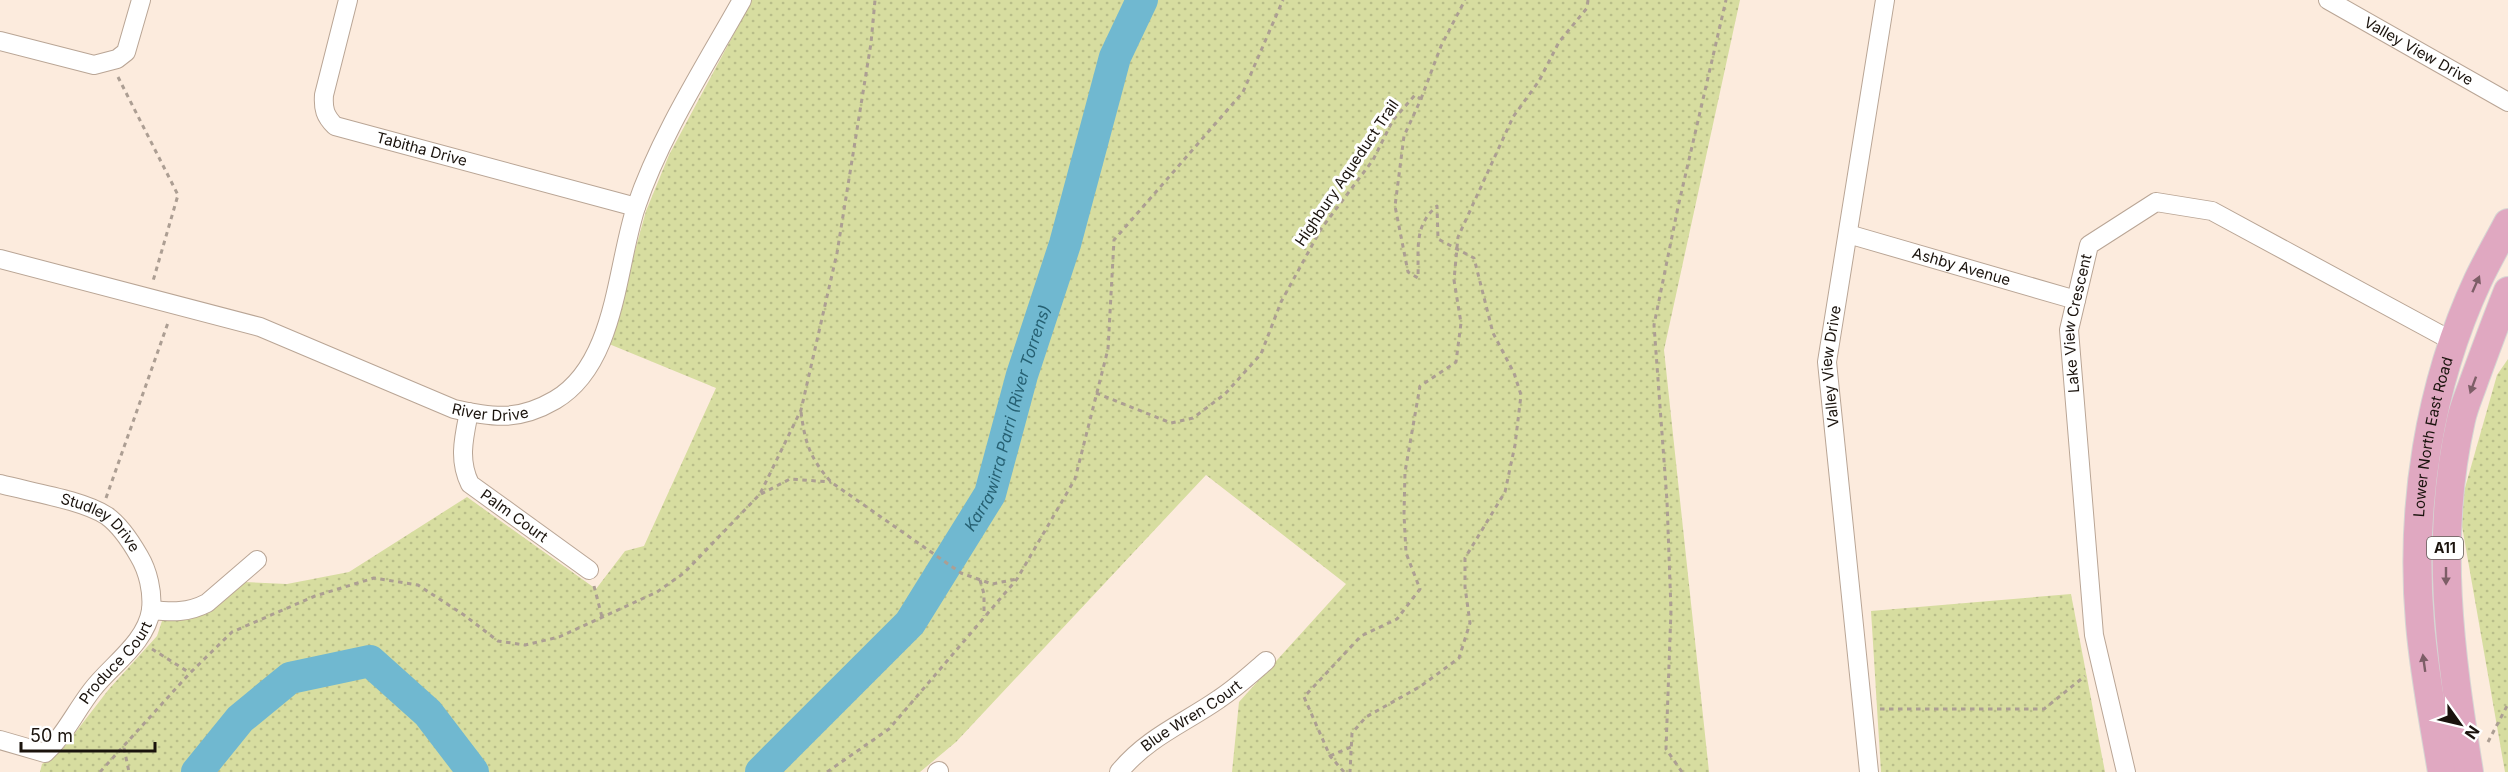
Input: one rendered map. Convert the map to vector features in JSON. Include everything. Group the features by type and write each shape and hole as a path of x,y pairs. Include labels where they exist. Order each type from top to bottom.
{"main road":[{"name":"Lower North East Road","path":"2442,772 2422,648 2418,553 2423,480 2438,395 2454,342 2477,282 2504,241"},
{"name":"Lower North East Road","path":"2469,772 2457,700 2446,598 2445,529 2451,470 2461,417 2500,323 2508,291"}],"street":[{"path":"0,41 94,65 106,63 117,59 126,51 141,0"},
{"name":"Tabitha Drive","path":"348,0 324,94 323,108 327,118 335,126 636,207"},
{"name":"River Drive","path":"0,259 260,327 454,409 502,417 522,415 538,410 568,392 595,358 604,334 636,207 657,156 742,0"},
{"name":"Valley View Drive","path":"1869,772 1827,362 1885,0"},
{"name":"Valley View Drive","path":"2328,0 2508,102"},
{"name":"Lake View Crescent","path":"2126,772 2094,635 2069,330 2089,245 2156,202 2212,211 2454,342"},
{"name":"Ashby Avenue","path":"1848,234 2076,300"},
{"name":"Palm Court","path":"469,412 462,445 465,474 470,484 589,570"},
{"name":"Studley Drive","path":"0,484 90,507 108,517 128,538 143,563 153,597 151,610"},
{"name":"Produce Court","path":"0,740 45,753 60,740 91,692 138,640 150,620 151,610 172,612 197,608 207,603 257,560"},
{"name":"Blue Wren Court","path":"1119,772 1134,754 1156,737 1220,699 1266,661"}],"path":[{"path":"100,772 190,673 232,632 315,596 374,578 418,585 498,641 525,645 559,637 657,592 684,573 759,494 801,410 837,253 871,43 875,0"},
{"path":"827,772 889,729 1017,579 1075,480 1108,349 1114,240 1244,92 1283,0"},
{"name":"Highbury Aqueduct Trail","path":"1350,772 1352,733 1366,717 1421,686 1459,658 1470,622 1465,587 1465,558 1504,492 1515,444 1521,395 1514,373 1493,333 1474,258 1438,239 1437,206 1431,211 1418,236 1418,278 1408,272 1395,206 1404,136 1442,46 1466,0"},
{"path":"1344,772 1330,756 1304,697 1361,636 1397,619 1420,589 1406,553 1405,472 1420,386 1456,362 1461,323 1454,280 1458,237 1514,117 1539,81 1559,42 1587,8 1588,0"},
{"path":"1682,772 1666,749 1671,610 1667,501 1654,325 1678,207 1726,0"},
{"path":"116,72 178,195 152,284"},
{"name":"Highbury Aqueduct Trail","path":"1096,393 1171,423 1193,418 1225,394 1261,354 1281,302 1321,229 1373,160 1393,120 1415,95 1421,99"},
{"path":"106,499 171,316"},
{"path":"801,410 804,432 814,463 831,482 962,573 992,584 1017,579"},
{"path":"759,494 790,479 831,482"},
{"path":"589,570 602,617"},
{"path":"980,580 984,594 984,617"},
{"path":"138,640 190,673"},
{"path":"1874,710 1895,708 1922,711 2044,709 2085,676"},
{"path":"2487,746 2508,704"},
{"path":"124,746 123,753 129,772"},
{"path":"1330,756 1351,747"}],"green space":[{"path":"752,0 1740,0 1664,350 1709,772 1232,772 1239,702 1346,584 1206,475 956,742 920,772 40,772 42,764 61,751 109,689 157,636 162,621 188,618 208,612 244,582 287,584 349,572 467,497 596,589 625,551 644,546 716,388 609,344 646,211 669,155"},
{"path":"2508,359 2508,772 2505,772 2459,509 2497,375"},
{"path":"2071,594 2105,772 1881,772 1871,611"}],"waterway":[{"name":"Karrawirra Parri (River Torrens)","path":"761,772 910,623 990,494 1022,375 1065,244 1115,57 1142,0"},
{"name":"Karrawirra Parri (River Torrens)","path":"197,772 240,719 290,678 370,661 428,713 473,772"}]}
